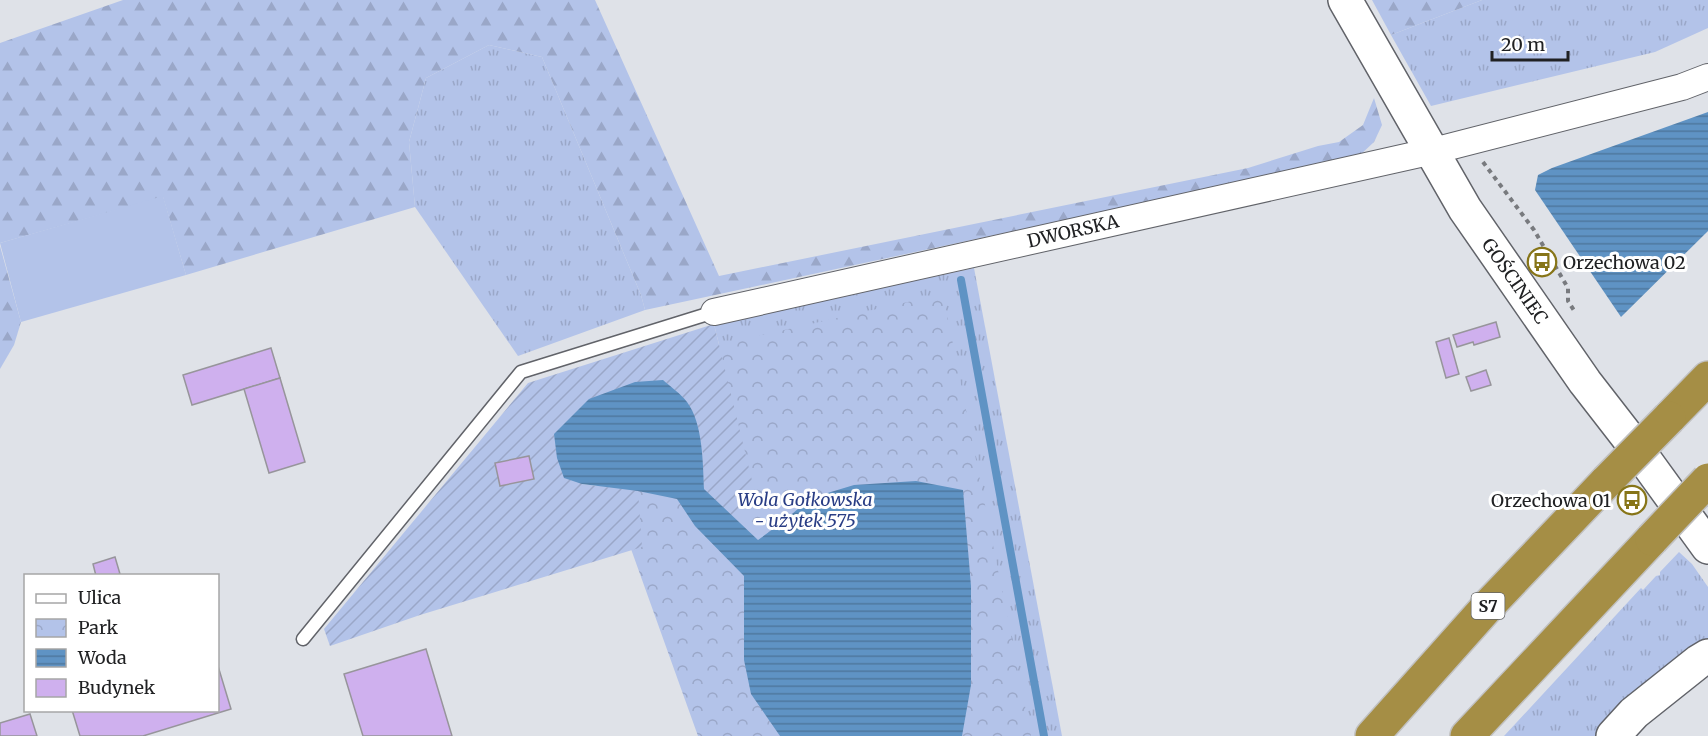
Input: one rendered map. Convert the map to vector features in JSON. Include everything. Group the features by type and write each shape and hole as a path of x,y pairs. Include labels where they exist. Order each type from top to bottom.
{"highway":[{"name":"S7","path":"1372,736 1488,606 1708,378"},
{"path":"1467,736 1708,480"}],"street":[{"name":"GOŚCINIEC","path":"1345,0 1465,209 1585,382 1708,547"},
{"name":"DWORSKA","path":"714,312 1433,151 1682,87 1708,77"},
{"path":"1613,736 1634,713 1708,656"}],"lane":[{"path":"303,639 520,372 714,312"}],"path":[{"path":"1468,142 1534,230 1568,288 1568,301"}],"green space":[{"path":"123,0 595,0 719,276 1248,168 1318,146 1339,142 1363,125 1374,98 1382,125 1374,142 1358,157 645,310 641,295 542,57 489,45 426,78 409,142 415,207 186,275 163,197 0,243 0,43"},
{"path":"1372,0 1482,0 1391,35"},
{"path":"1482,0 1708,0 1708,28 1655,52 1431,106 1391,35"},
{"path":"489,45 542,57 641,295 645,310 518,356 415,207 409,142 426,78"},
{"path":"163,196 186,275 21,322 0,243"},
{"path":"0,246 21,322 14,345 0,369"},
{"path":"974,268 1062,736 1010,736 756,497 714,324"},
{"name":"Wola Gołkowska - użytek 575","path":"943,294 1031,736 698,736 631,549 545,384"},
{"path":"714,324 756,497 733,518 703,489 703,453 697,423 582,484 638,491 642,547 420,615 330,646 324,629 528,383"},
{"path":"1679,552 1692,564 1708,587 1708,639 1695,648 1598,736 1504,736 1641,588 1643,590 1656,576 1660,575 1660,572"}],"water":[{"path":"1708,112 1708,231 1621,317 1535,190 1538,175"},
{"path":"663,380 687,402 696,421 701,444 704,489 758,540 811,498 854,485 916,481 963,490 971,586 971,685 962,736 780,736 751,694 744,660 744,576 695,526 677,499 638,491 582,484 564,478 557,458 554,434 589,399 635,382"}],"building":[{"path":"1496,322 1500,337 1474,345 1473,342 1457,347 1453,335"},
{"path":"1449,338 1459,374 1446,378 1436,342"},
{"path":"271,348 280,378 192,405 183,375"},
{"path":"1486,370 1491,385 1471,391 1466,377"},
{"path":"280,378 305,462 269,473 244,389"},
{"path":"529,456 534,479 500,486 495,463"},
{"path":"115,557 120,574 96,574 93,564"},
{"path":"426,649 452,736 363,736 344,674"},
{"path":"219,669 231,709 143,736 80,736 73,712 219,712"},
{"path":"30,714 37,736 0,736 0,723"}],"waterway":[{"path":"961,280 1044,736"}],"place":[{"name":"Orzechowa 02","path":"1542,262"},
{"name":"Orzechowa 01","path":"1632,500"}]}
